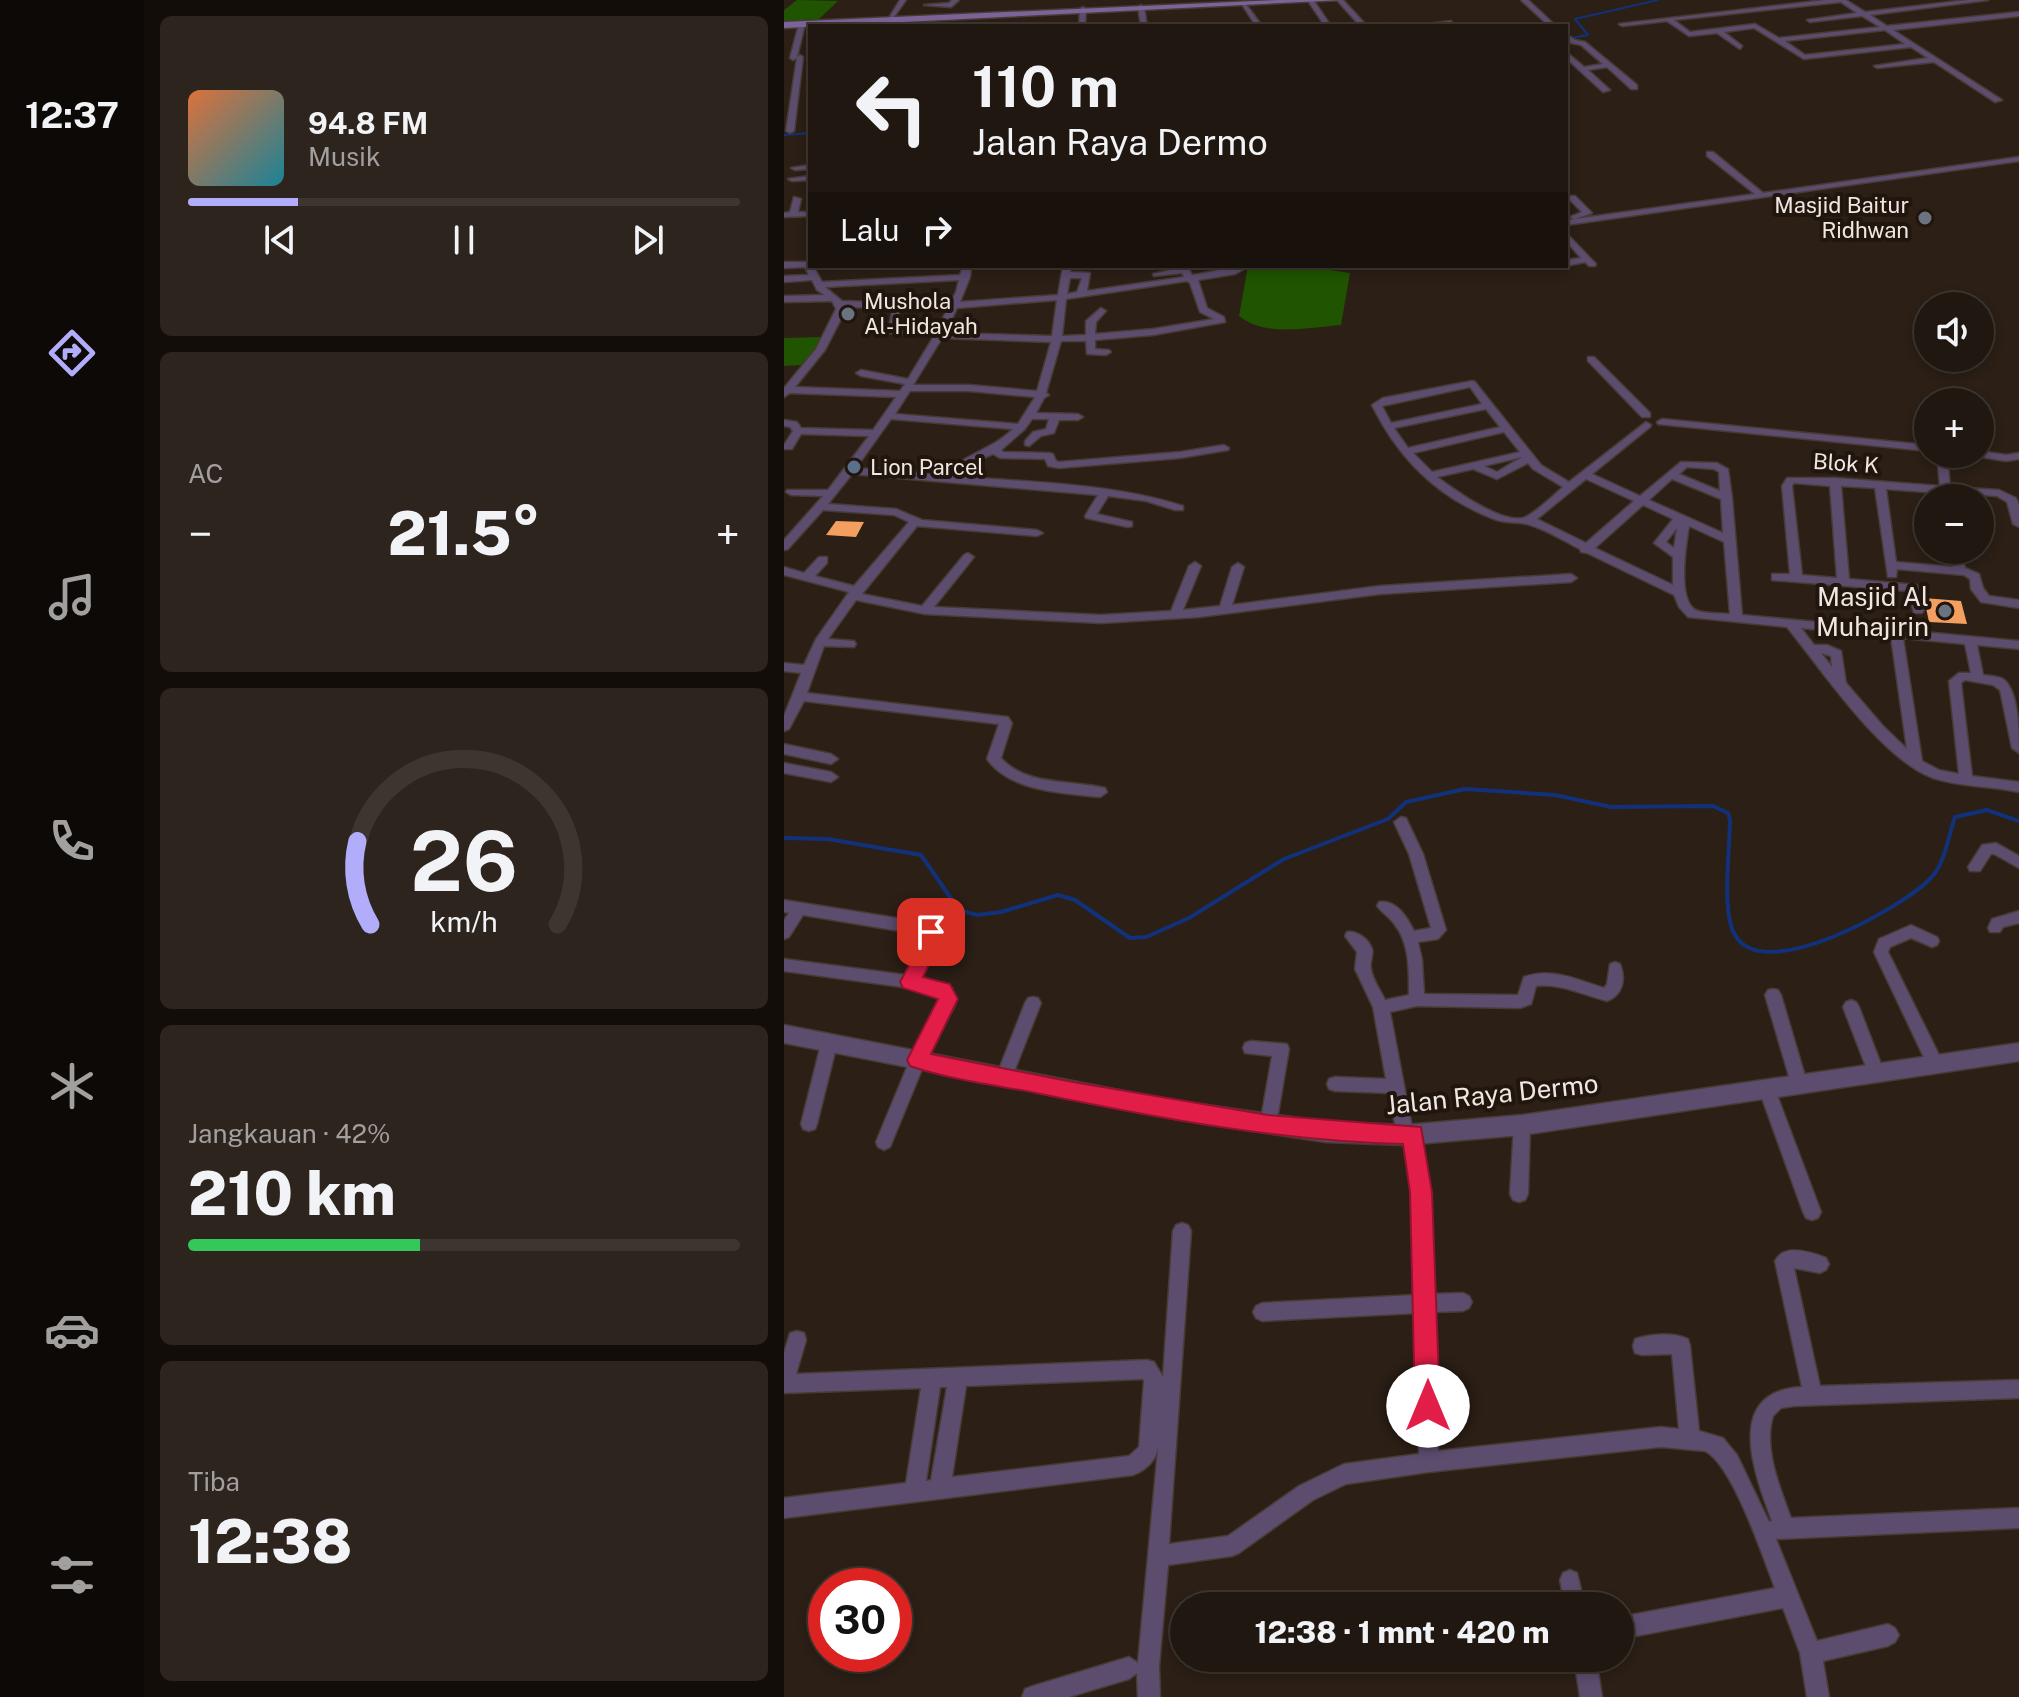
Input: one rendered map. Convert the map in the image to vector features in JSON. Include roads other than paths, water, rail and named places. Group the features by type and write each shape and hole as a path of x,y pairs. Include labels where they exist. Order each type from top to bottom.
{"main road":[{"path":"784,25 1083,9 1339,0"}],"street":[{"path":"889,20 903,0"},
{"path":"918,18 929,3 951,5 956,0"},
{"path":"1339,0 1362,24"},
{"path":"1524,0 1551,24"},
{"path":"1622,24 1842,0 1985,92 1999,96"},
{"path":"1927,0 1963,22"},
{"path":"1810,20 1985,0"},
{"path":"1311,1 1327,24"},
{"path":"1243,4 1258,24"},
{"path":"1728,6 1804,57 1910,45"},
{"path":"1141,7 1144,24"},
{"path":"1082,24 1083,9"},
{"path":"1778,40 2019,14"},
{"path":"1442,15 1451,24"},
{"path":"1668,19 1689,34 1755,26"},
{"path":"790,131 792,58 802,24"},
{"path":"1718,30 1740,47"},
{"path":"1568,40 1583,43 1634,87"},
{"path":"1568,56 1606,90"},
{"path":"1877,66 1933,60"},
{"path":"1582,69 1608,65"},
{"path":"1710,154 1761,195"},
{"path":"1568,220 2019,159"},
{"path":"795,168 808,167"},
{"path":"792,179 808,178"},
{"path":"1568,198 1588,213 1568,219"},
{"path":"789,215 797,199"},
{"path":"1568,238 1590,262 1568,263"},
{"path":"784,265 808,264"},
{"path":"811,268 841,302"},
{"path":"955,305 1167,287 1237,268"},
{"path":"950,476 971,456 994,448 1021,427 1044,395 1058,336 1066,270 1087,275 1081,295"},
{"path":"784,299 898,305 893,331 1016,340 1164,332 1222,320 1203,310 1185,270 1157,273 1167,287"},
{"path":"784,279 821,282 967,272 955,305 907,388 821,507 790,536 784,547"},
{"path":"786,389 827,337 840,313 841,302"},
{"path":"1101,311 1091,321 1091,353 1106,352"},
{"path":"1591,359 1646,420 1656,426 1662,422 1914,448"},
{"path":"789,367 804,367"},
{"path":"861,373 907,388"},
{"path":"1569,486 1524,457 1507,428 1472,384 1448,386 1380,402 1377,407 1428,476 1450,494 1512,522 1529,520 1585,475 1646,420"},
{"path":"786,389 969,388 1044,395"},
{"path":"1390,426 1490,405"},
{"path":"886,416 981,421 1021,427"},
{"path":"1028,416 1078,417"},
{"path":"1029,443 1037,434 1050,431 1055,417"},
{"path":"784,423 793,424 798,431"},
{"path":"1407,451 1507,428"},
{"path":"798,431 874,433"},
{"path":"788,447 798,431"},
{"path":"994,448 1000,455 1049,456 1053,465 1224,448"},
{"path":"1994,455 2019,456"},
{"path":"1428,476 1475,466 1497,476 1524,457"},
{"path":"1585,550 1685,464 1720,467 1725,473 1736,619"},
{"path":"847,470 950,476 1105,492 1147,498 1179,508"},
{"path":"1585,475 1729,540"},
{"path":"1671,475 1727,498"},
{"name":"Blok K","path":"1796,578 1787,486 1793,479 1914,487"},
{"path":"1835,481 1843,582"},
{"path":"1880,485 1892,565 1892,587"},
{"path":"791,492 831,493"},
{"path":"1105,492 1090,516 1128,524"},
{"name":"Blok K","path":"1994,494 2009,496 2019,524"},
{"path":"821,507 896,512 915,521 1037,533"},
{"path":"1682,519 1678,555 1679,593 1685,609 1698,616 2019,645"},
{"path":"1678,555 1660,543 1682,519"},
{"path":"1529,520 1585,550 1679,593"},
{"path":"784,726 820,642 915,521"},
{"path":"925,610 968,557"},
{"path":"808,576 823,560"},
{"path":"1958,564 1960,572"},
{"path":"1892,565 1960,572 1975,577 1981,597 2000,604 2019,604"},
{"path":"1175,615 1195,566"},
{"path":"1225,610 1238,567"},
{"path":"784,571 925,610 1053,618 1175,615 1393,588 1571,578"},
{"path":"1776,577 1915,589 1918,610"},
{"path":"1791,624 1916,764 1942,775 2019,787"},
{"path":"1896,633 1916,764"},
{"path":"1970,641 1978,678"},
{"path":"820,642 850,644"},
{"path":"784,667 806,669"},
{"path":"1966,778 1955,681 1963,676 1997,681 2006,688 2019,748"},
{"path":"799,696 1003,720 1006,723 994,759 1003,769 1044,784 1100,792"},
{"path":"784,749 831,759"},
{"path":"784,768 831,777"},
{"path":"1401,822 1416,854 1439,930 1433,935 1409,937"},
{"path":"1975,867 1987,849 1996,848 2019,863"},
{"path":"1384,906 1401,918 1409,937 1415,958 1417,1000"},
{"path":"784,933 791,907 919,927 931,932 931,941 910,982"},
{"path":"1995,928 1997,923 2019,917"},
{"path":"1932,941 1911,931 1884,943 1881,952 1935,1063"},
{"path":"1352,936 1365,950 1363,969 1381,1007 1421,1192 1429,1462"},
{"path":"791,965 943,989 948,999 918,1060 884,1142"},
{"path":"1381,1007 1417,1000 1520,1002 1526,999 1529,981 1539,979 1561,979 1575,987 1607,995 1615,986 1615,968"},
{"path":"1773,995 1799,1083"},
{"path":"1004,1077 1033,1003"},
{"path":"1851,1007 1876,1072"},
{"name":"Jalan Raya Dermo","path":"784,1034 1268,1125 1326,1132 1409,1135 1522,1125 2019,1052"},
{"path":"809,1124 829,1044"},
{"path":"1251,1048 1281,1049 1268,1125"},
{"path":"1335,1084 1397,1086"},
{"path":"1766,1087 1812,1212"},
{"path":"1519,1194 1522,1125"},
{"path":"1149,1697 1148,1666 1160,1556 1182,1231"},
{"path":"1813,1396 1784,1261 1788,1258 1820,1264"},
{"path":"1262,1312 1463,1302"},
{"path":"784,1508 1133,1465 1148,1452 1154,1378 1147,1369 784,1384 797,1340"},
{"path":"1642,1346 1681,1346 1690,1438"},
{"path":"915,1491 932,1379"},
{"path":"940,1488 958,1379"},
{"path":"1818,1697 1811,1653 1785,1597 1760,1425 1766,1409 1775,1401 1813,1396 2019,1389"},
{"path":"1160,1556 1232,1546 1306,1493 1344,1474 1661,1437 1690,1438 1711,1443 1730,1462 1773,1530"},
{"path":"1773,1530 2019,1518"},
{"path":"1570,1580 1572,1592"},
{"path":"1634,1625 1785,1597"},
{"path":"1811,1653 1888,1635"},
{"path":"1033,1697 1082,1690 1129,1668"},
{"path":"1587,1672 1591,1697"}],"waterway":[{"path":"1568,39 1588,35 1575,19 1658,0"},
{"path":"784,135 808,133"},
{"path":"784,838 828,839 921,855 959,910 977,915 1001,912 1058,895 1075,900 1130,938 1146,937 1189,918 1284,859 1388,819 1406,802 1465,789 1555,795 1611,807 1713,806 1728,813 1730,820 1727,896 1735,935 1751,948 1774,952 1832,937 1863,923 1914,892 1930,879 1939,866 1955,817 1987,810 2019,821"}],"place":[{"name":"Masjid Baitur Ridhwan","path":"1925,218"},
{"name":"Mushola Al-Hidayah","path":"848,314"},
{"name":"Lion Parcel","path":"854,467"},
{"name":"Masjid Al Muhajirin","path":"1945,611"}]}
